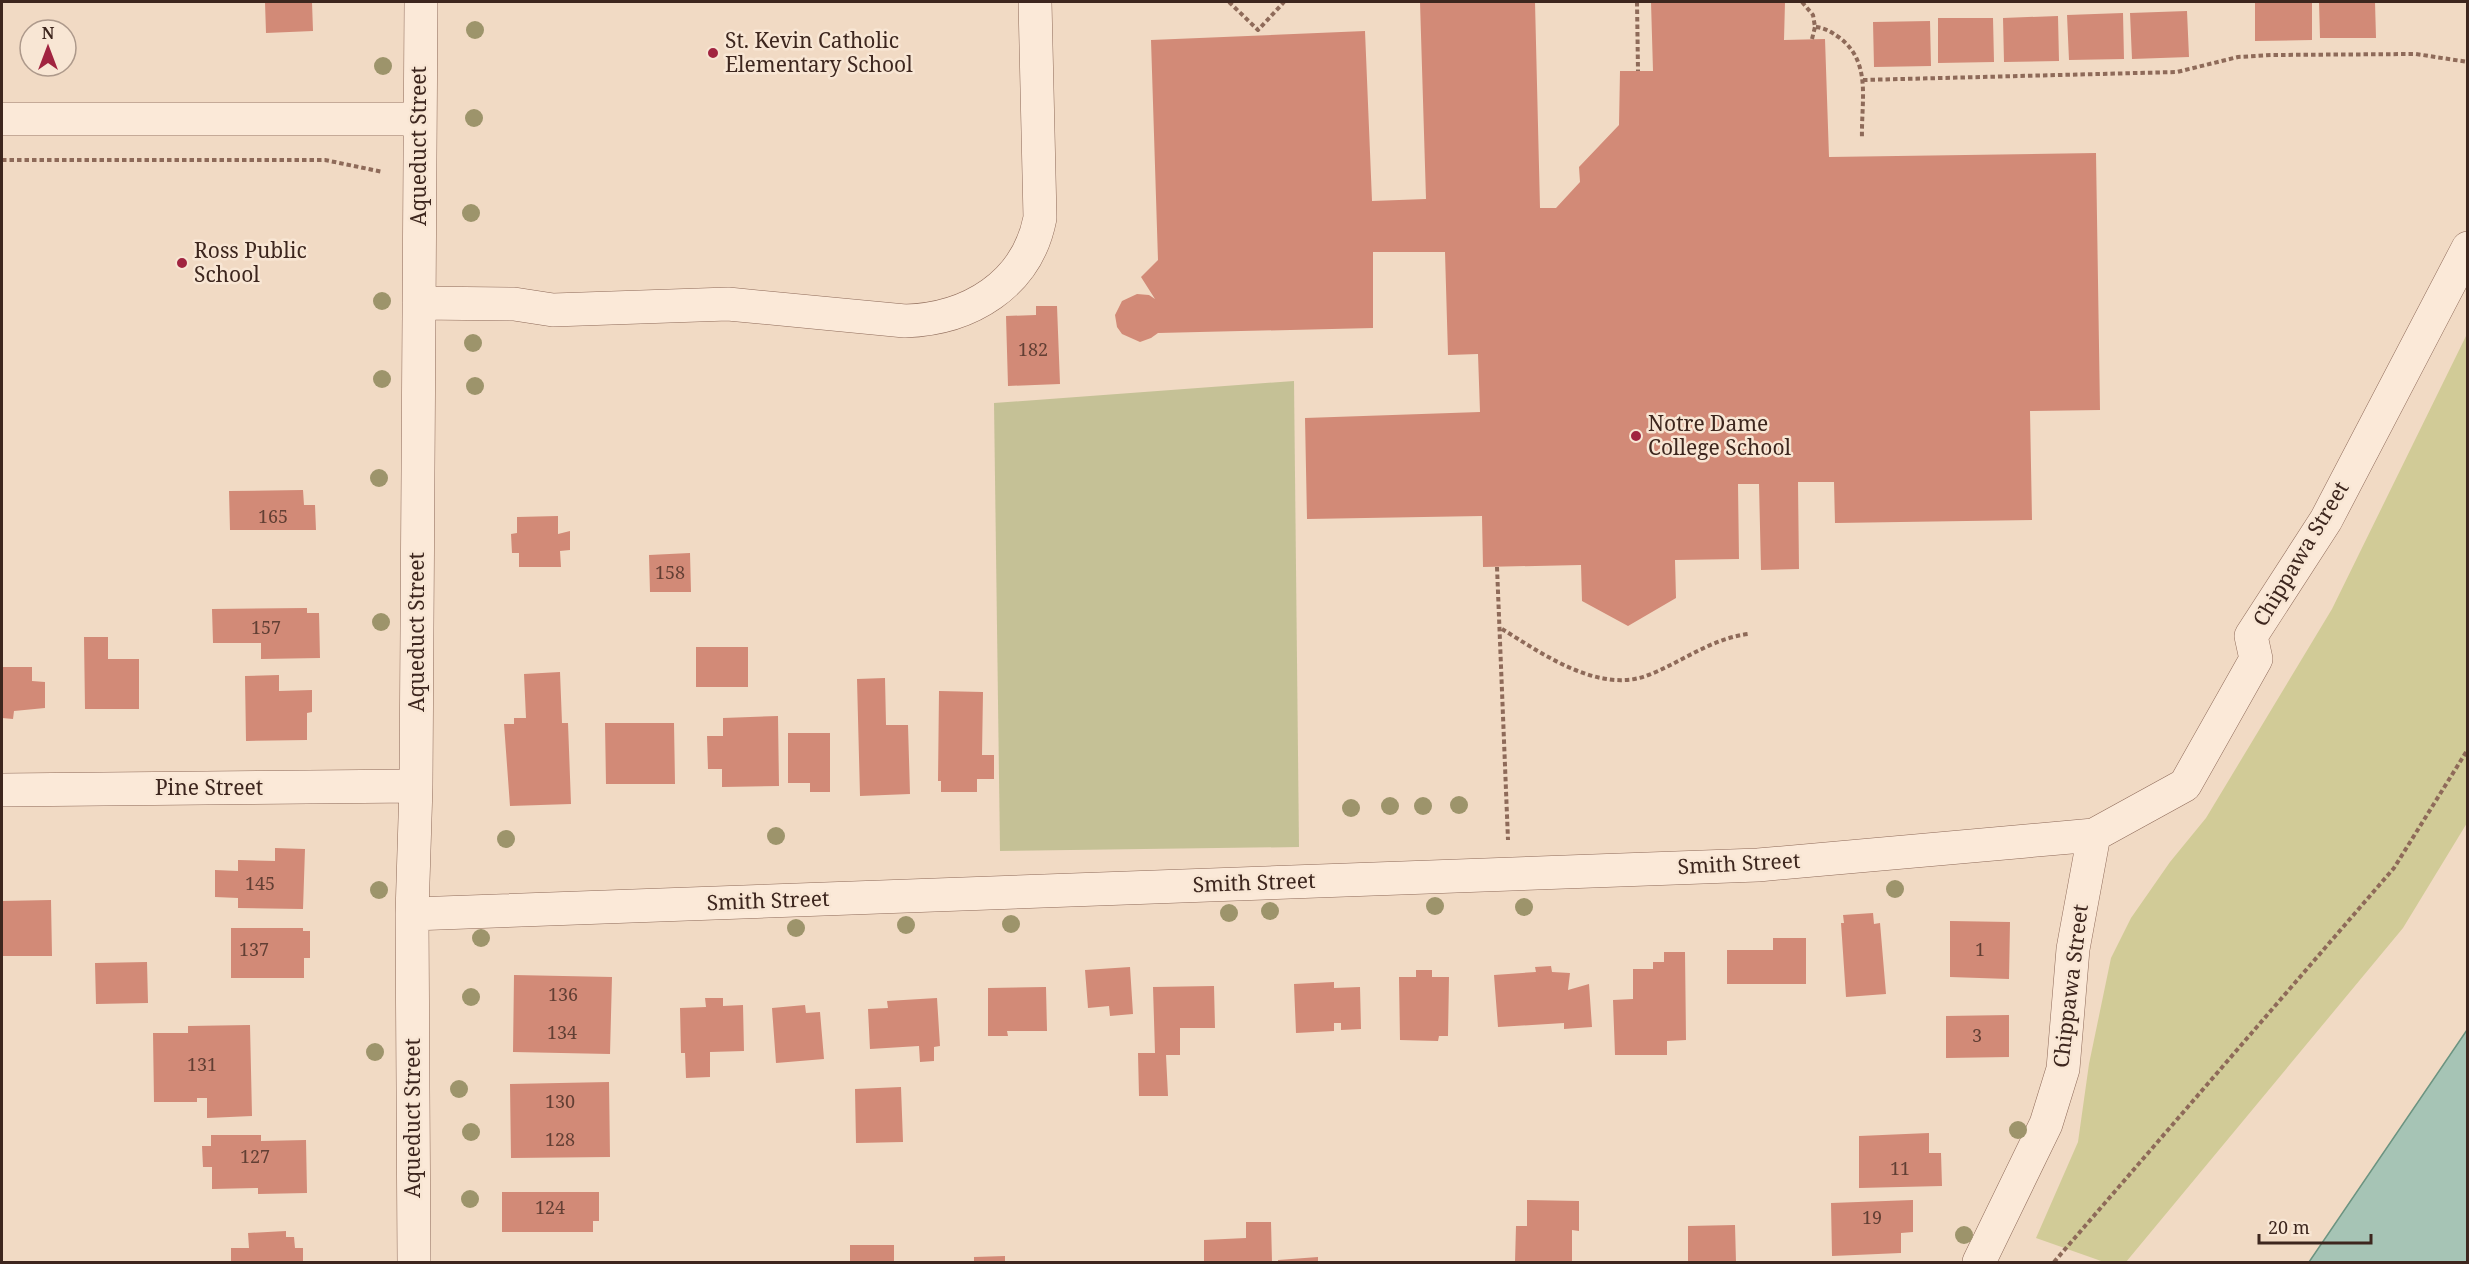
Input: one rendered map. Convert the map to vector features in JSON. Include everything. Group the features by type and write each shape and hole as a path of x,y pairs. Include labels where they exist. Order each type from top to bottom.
{"street":[{"name":"Aqueduct Street","path":"414,1263 412,914 416,786 418,181 421,2"},
{"path":"419,303 514,304 553,310 728,304 905,321 926,321 977,304 995,293 1012,278 1025,259 1037,233 1040,204 1035,2"},
{"path":"2,120 419,119"},
{"name":"Chippawa Street","path":"1979,1263 2046,1124 2062,1069 2073,949 2094,835 2185,785 2256,658 2251,636 2326,520 2468,248"},
{"name":"Pine Street","path":"2,790 416,786"},
{"name":"Smith Street","path":"412,914 1758,865 2094,835"}],"path":[{"path":"1229,2 1258,30 1284,2"},
{"path":"1636,2 1638,70"},
{"path":"1802,2 1813,15 1815,27 1812,39"},
{"path":"1815,27 1826,28 1846,43 1858,58 1863,80 1862,138"},
{"path":"1863,80 2177,72 2238,57 2416,54 2468,62"},
{"path":"2,160 325,160 361,165 418,181"},
{"path":"1497,567 1510,874"},
{"path":"1501,629 1578,670 1624,680 1652,674 1714,641 1748,634"},
{"path":"2054,1263 2394,868 2468,749"}],"shaded area":[{"path":"2467,334 2467,823 2403,928 2126,1262 2104,1262 2036,1238 2078,1142 2089,1064 2111,958 2131,918 2170,862 2206,818 2332,609"},
{"path":"1294,381 1299,847 1000,851 994,403"},
{"path":"2467,1030 2467,1262 2309,1262"}],"building":[{"path":"265,2 312,2 313,31 266,33"},
{"path":"1420,2 1535,2 1540,208 1556,208 1580,182 1579,167 1619,125 1620,71 1653,71 1651,2 1785,2 1784,40 1825,39 1829,157 2096,153 2100,410 2030,411 2032,520 1835,523 1834,482 1798,482 1799,569 1761,570 1759,484 1738,484 1739,559 1675,560 1676,598 1628,626 1582,601 1581,565 1483,567 1482,516 1307,519 1305,418 1480,412 1478,354 1448,355 1445,252 1373,252 1373,328 1158,333 1140,342 1122,334 1117,327 1115,315 1122,301 1137,294 1149,295 1155,299 1141,277 1158,260 1151,40 1365,31 1372,201 1426,199"},
{"path":"2255,2 2312,2 2312,40 2255,41"},
{"path":"2319,2 2375,2 2376,38 2320,38"},
{"path":"2187,11 2189,57 2132,59 2130,13"},
{"path":"2123,13 2124,59 2069,60 2067,15"},
{"path":"2058,16 2059,61 2004,62 2003,18"},
{"path":"1938,18 1993,18 1994,62 1938,63"},
{"path":"1930,21 1931,66 1874,67 1873,22"},
{"path":"1036,306 1057,306 1060,384 1008,386 1006,316 1036,315"},
{"path":"303,490 304,505 315,505 316,530 230,530 229,491"},
{"path":"558,516 558,534 570,531 570,550 560,551 561,567 519,567 519,553 512,553 511,534 517,533 517,517"},
{"path":"690,553 691,592 650,592 649,555"},
{"path":"307,608 307,613 319,613 320,658 261,659 261,643 213,643 212,609"},
{"path":"84,637 108,637 108,659 139,659 139,709 85,709"},
{"path":"696,647 748,647 748,687 696,687"},
{"path":"2,667 32,667 32,681 45,682 45,708 14,711 13,719 2,718"},
{"path":"560,672 562,723 568,723 571,804 510,806 504,724 514,724 514,718 526,718 524,674"},
{"path":"279,675 279,691 312,690 312,712 307,713 307,740 246,741 245,676"},
{"path":"885,678 886,725 908,725 910,794 860,796 857,679"},
{"path":"939,691 983,692 982,755 994,755 994,779 977,779 977,792 941,792 941,781 938,781"},
{"path":"778,716 779,786 722,787 722,769 708,769 707,736 723,736 723,718"},
{"path":"605,723 674,723 675,784 606,784"},
{"path":"788,733 830,733 830,792 810,792 810,783 788,783"},
{"path":"275,848 305,849 303,909 238,908 238,898 215,897 215,870 238,871 238,860 275,861"},
{"path":"51,900 52,956 2,956 2,901"},
{"path":"1873,913 1874,924 1880,923 1886,994 1846,997 1841,923 1844,923 1843,915"},
{"path":"1950,921 2010,922 2009,979 1950,977"},
{"path":"231,928 303,928 303,931 310,931 310,958 304,958 304,978 231,978"},
{"path":"1773,938 1806,938 1806,984 1727,984 1727,950 1773,950"},
{"path":"1664,952 1685,952 1686,1040 1667,1041 1667,1055 1615,1055 1613,1000 1633,999 1633,969 1653,969 1653,962 1664,962"},
{"path":"147,962 148,1003 96,1004 95,963"},
{"path":"1551,966 1552,972 1570,973 1568,990 1589,984 1592,1027 1564,1029 1564,1023 1498,1027 1494,975 1536,972 1535,967"},
{"path":"1130,967 1133,1014 1110,1016 1109,1006 1088,1008 1085,970"},
{"path":"1416,970 1432,970 1432,977 1449,977 1448,1036 1439,1036 1438,1041 1400,1040 1399,977 1416,977"},
{"path":"514,975 612,977 610,1054 513,1052"},
{"path":"1334,982 1334,988 1360,987 1361,1029 1341,1030 1341,1023 1334,1023 1334,1031 1296,1033 1294,984"},
{"path":"1214,986 1215,1028 1180,1028 1180,1055 1166,1055 1168,1096 1139,1096 1138,1053 1155,1053 1153,987"},
{"path":"1046,987 1047,1031 1007,1031 1008,1036 988,1036 988,988"},
{"path":"705,998 723,998 723,1006 743,1005 744,1051 710,1052 710,1077 686,1078 685,1053 681,1053 680,1008 706,1007"},
{"path":"937,998 940,1046 934,1047 934,1061 920,1062 919,1046 870,1049 868,1009 888,1008 887,1001"},
{"path":"805,1005 806,1013 820,1012 824,1059 776,1063 772,1008"},
{"path":"2009,1015 2009,1057 1946,1058 1946,1016"},
{"path":"250,1025 252,1116 207,1118 207,1098 197,1098 197,1102 154,1102 153,1033 188,1033 188,1026"},
{"path":"609,1082 610,1157 511,1158 510,1084"},
{"path":"901,1087 903,1142 856,1143 855,1089"},
{"path":"1929,1133 1929,1153 1941,1153 1942,1186 1859,1188 1859,1136"},
{"path":"211,1135 261,1135 261,1141 306,1140 307,1193 258,1194 258,1188 212,1189 212,1167 203,1167 202,1146 211,1146"},
{"path":"502,1192 599,1192 599,1221 593,1221 593,1232 502,1232"},
{"path":"1527,1200 1579,1201 1579,1231 1572,1230 1572,1262 1515,1262 1516,1226 1527,1226"},
{"path":"1913,1200 1913,1232 1901,1233 1901,1253 1832,1256 1831,1203"},
{"path":"1246,1222 1271,1222 1272,1262 1204,1262 1204,1240 1246,1238"},
{"path":"1735,1225 1736,1262 1688,1262 1688,1226"},
{"path":"286,1231 286,1237 294,1237 295,1248 303,1248 303,1262 231,1262 231,1248 249,1248 248,1233"},
{"path":"850,1245 894,1245 894,1262 850,1262"},
{"path":"1005,1256 1005,1262 974,1262 974,1257"},
{"path":"1318,1257 1318,1262 1278,1262 1278,1260"}],"place":[{"name":"St. Kevin Catholic Elementary School","path":"713,53"},
{"name":"Ross Public School","path":"182,263"},
{"name":"Notre Dame College School","path":"1636,436"}]}
